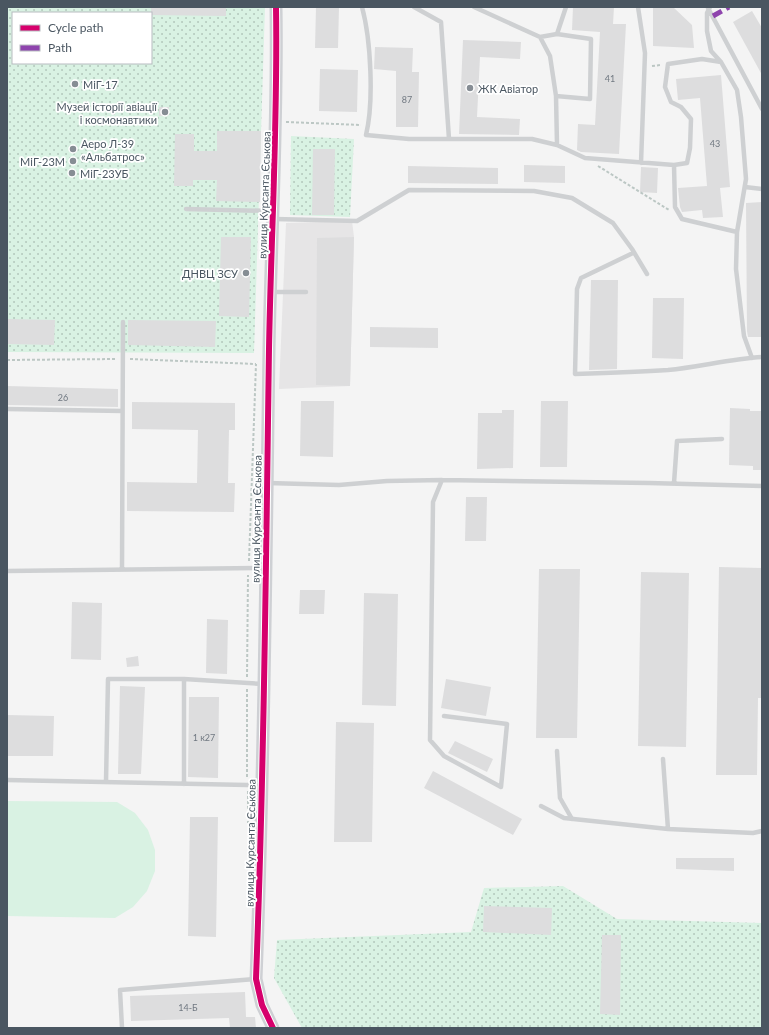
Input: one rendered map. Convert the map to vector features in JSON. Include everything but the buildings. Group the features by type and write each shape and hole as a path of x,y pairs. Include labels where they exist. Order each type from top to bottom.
{"street":[{"name":"вулиця Курсанта Єськова","path":"274,1028 262,1005 256,979 262,784 270,292 276,122 276,7"}],"lane":[{"path":"362,7 368,42 370,90 366,135 409,139 532,139 557,145 585,158 674,165 687,163 690,148 691,119 681,107 671,102 665,87 668,64 702,59 721,62"},
{"path":"414,7 441,22 449,139"},
{"path":"474,7 540,37 557,34 591,39 590,99 556,96"},
{"path":"557,34 566,7"},
{"path":"638,7 645,53 641,163"},
{"path":"709,8 707,13 707,31 711,51 721,62 737,90 746,179 737,232 736,269 744,336 752,358"},
{"path":"709,8 762,109"},
{"path":"540,37 550,56 556,96 557,145"},
{"path":"674,165 675,207 682,218 737,232"},
{"path":"745,187 762,189"},
{"path":"186,209 265,210 273,215 357,221 409,190 534,191 572,198 613,223 647,274"},
{"path":"633,253 581,278 577,289 575,374 668,370 762,357"},
{"path":"270,292 306,292"},
{"path":"122,569 123,322"},
{"path":"7,409 122,411"},
{"path":"674,483 677,441 722,438"},
{"path":"267,483 339,485 388,481 442,480 674,483 762,486"},
{"path":"442,480 433,502 430,740 444,756 501,787 507,724 444,716"},
{"path":"7,571 266,568"},
{"path":"106,782 108,679 184,679 263,684"},
{"path":"184,679 184,784"},
{"path":"557,751 560,798 572,819"},
{"path":"663,759 668,829"},
{"path":"7,780 184,784 262,784"},
{"path":"541,806 564,818 572,819 668,829 753,833 762,831"},
{"path":"122,1028 120,990 256,979"}],"path":[{"path":"645,67 668,64"},
{"path":"276,122 368,125"},
{"path":"585,158 682,218"},
{"path":"7,360 123,359 256,364"}],"shaded area":[{"path":"352,221 354,237 350,386 279,389 286,223"}],"green space":[{"path":"7,7 265,7 254,353 7,352"},
{"path":"291,136 354,139 350,217 290,215"},
{"path":"7,801 117,802 135,813 148,830 155,850 155,871 147,891 133,907 115,918 7,916"},
{"path":"563,886 617,919 762,923 762,1028 302,1028 274,978 277,940 471,932 484,888"}],"marked path":[{"path":"713,16 729,7"}],"cycle path":[{"path":"273,1028 262,1005 256,979 263,743 269,349 276,92 276,7"}],"place":[{"name":"МіГ-17","path":"75,84"},
{"name":"ЖК Авіатор","path":"470,88"},
{"name":"Музей історії авіації і космонавтики","path":"165,112"},
{"name":"Аеро Л-39 «Альбатрос»","path":"73,149"},
{"name":"МіГ-23М","path":"73,161"},
{"name":"МіГ-23УБ","path":"72,173"},
{"name":"ДНВЦ ЗСУ","path":"246,273"}]}
